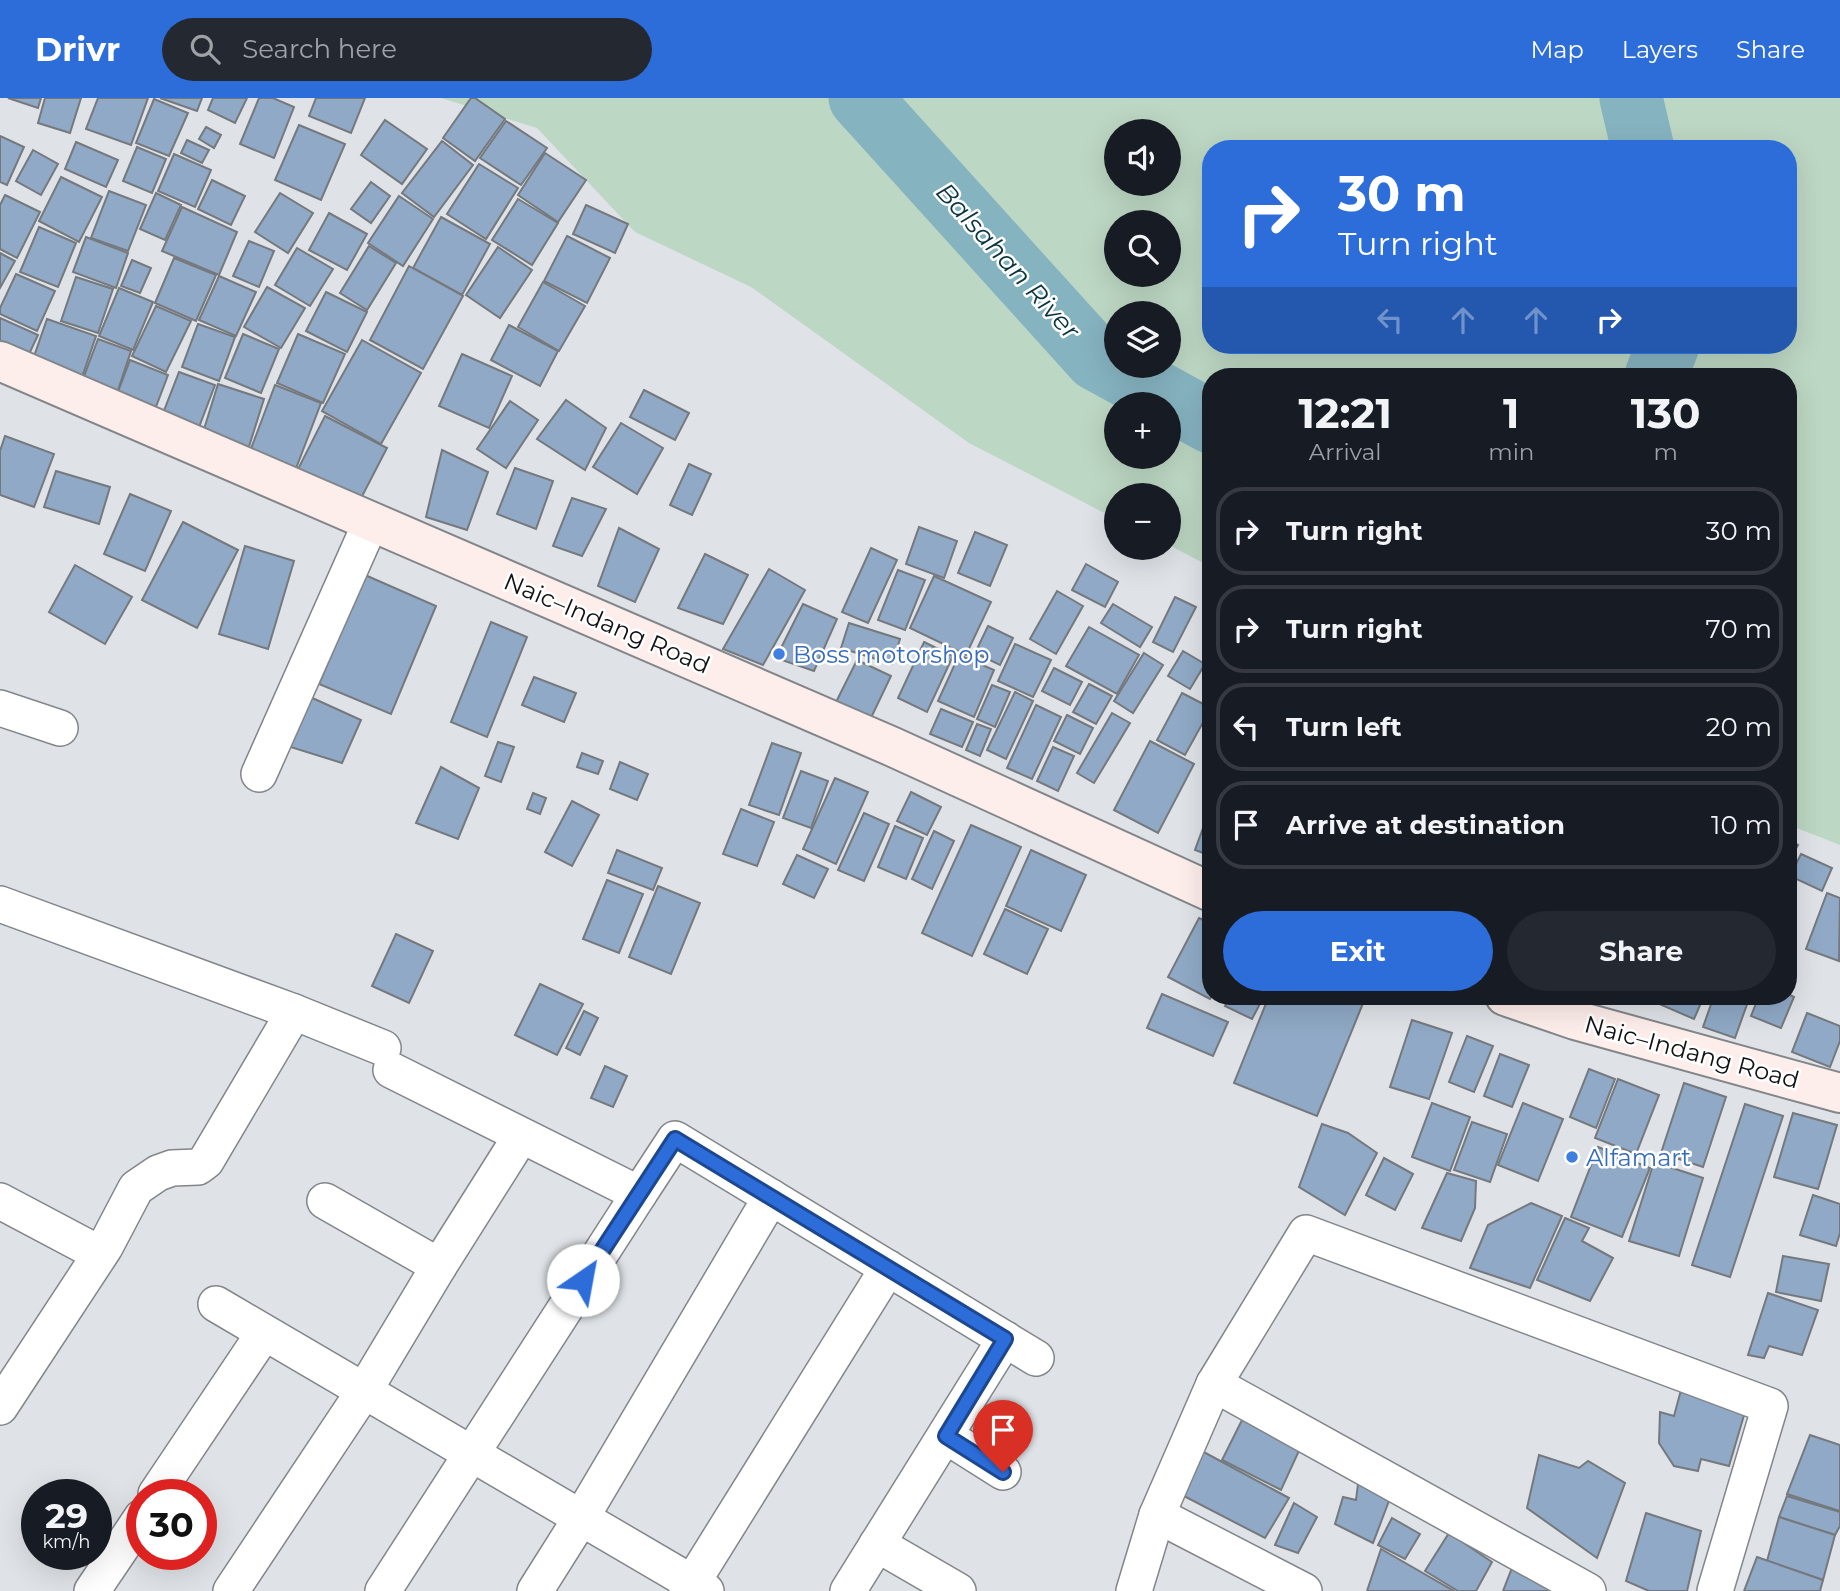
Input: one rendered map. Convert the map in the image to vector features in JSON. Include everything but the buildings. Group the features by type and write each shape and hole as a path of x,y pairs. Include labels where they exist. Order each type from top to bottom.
{"main road":[{"name":"Naic–Indang Road","path":"0,361 893,747 1202,888"},
{"name":"Naic–Indang Road","path":"1531,1005 1575,1020 1840,1093"}],"street":[{"path":"259,774 371,522"},
{"path":"0,708 60,728"},
{"path":"0,904 295,1012 387,1059 521,1136 639,1194"},
{"path":"0,1407 100,1254 136,1188 158,1173 172,1168 198,1167 206,1161 295,1012"},
{"path":"231,1591 364,1391 521,1136"},
{"path":"383,1591 675,1139 1036,1358"},
{"path":"535,1591 771,1197"},
{"path":"0,1200 100,1254"},
{"path":"325,1201 439,1266"},
{"path":"1134,1591 1157,1515 1214,1384 1306,1233 1770,1406 1715,1591"},
{"path":"216,1304 695,1588 888,1268"},
{"path":"166,1479 264,1333"},
{"path":"848,1591 1005,1339"},
{"path":"1214,1384 1588,1591"},
{"path":"946,1436 1003,1472"},
{"path":"1157,1515 1304,1591"},
{"path":"92,1591 126,1541"},
{"path":"877,1544 958,1591"}],"green space":[{"path":"441,98 1840,98 1840,845 1797,828 1797,368 1202,368 1202,562 1181,551 1181,483 1104,483 1104,513 969,443 751,287 635,232 537,128"}],"waterway":[{"name":"Balsahan River","path":"860,98 1096,359 1202,417"},
{"name":"Balsahan River","path":"1631,98 1641,140"},
{"name":"Balsahan River","path":"1659,368 1665,354"}],"place":[{"name":"Boss motorshop","path":"779,654"},
{"name":"Alfamart","path":"1572,1157"}],"route":[{"path":"583,1280 675,1139 1005,1339 946,1436 1003,1472"}]}
